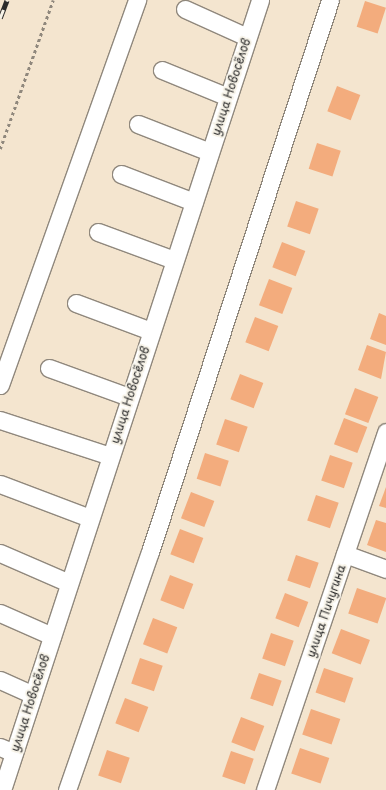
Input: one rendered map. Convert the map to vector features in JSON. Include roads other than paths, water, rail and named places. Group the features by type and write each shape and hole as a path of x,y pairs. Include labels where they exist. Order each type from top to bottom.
{"street":[{"path":"0,385 137,0"},
{"name":"улица Новосёлов","path":"2,790 7,750 33,695 129,397 260,0"},
{"path":"66,790 153,544 330,0"},
{"path":"185,9 247,37"},
{"path":"162,70 228,97"},
{"path":"138,124 210,152"},
{"path":"121,174 194,202"},
{"path":"98,232 174,260"},
{"path":"76,303 151,331"},
{"path":"49,368 129,397"},
{"path":"0,420 110,456"},
{"name":"улица Пичугина","path":"265,790 386,432"},
{"path":"0,484 90,518"},
{"path":"0,553 69,583"},
{"path":"345,554 386,569"},
{"path":"0,613 52,636"},
{"path":"0,680 33,695"}],"railway":[{"path":"0,18 7,0"}]}
